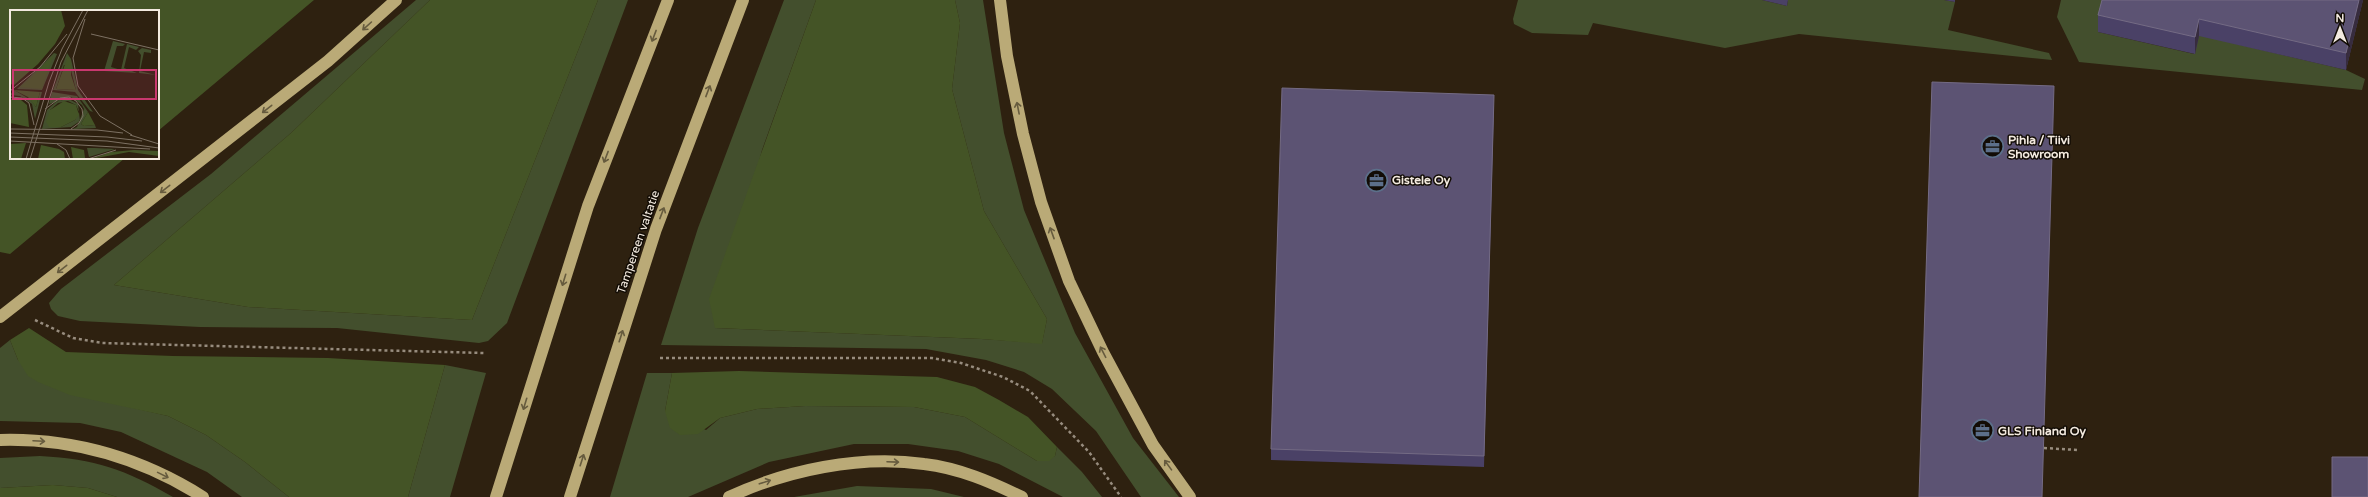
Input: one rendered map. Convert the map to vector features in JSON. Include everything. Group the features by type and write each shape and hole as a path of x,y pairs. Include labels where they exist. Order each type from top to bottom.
{"highway":[{"path":"0,317 328,61 396,0"},
{"path":"496,497 588,206 668,0"},
{"name":"Tampereen valtatie","path":"570,497 656,229 743,0"},
{"path":"1000,0 1007,56 1023,134 1041,202 1069,281 1103,352 1153,445 1190,497"},
{"path":"0,440 64,443 91,449 142,465 203,497"},
{"path":"729,497 758,484 804,472 885,462 924,464 944,467 984,480 1022,497"}],"path":[{"path":"33,319 73,338 102,343 484,353"},
{"path":"660,358 932,358 960,363 1003,377 1030,391 1089,452 1121,497"},
{"path":"2044,448 2078,450"}],"green space":[{"path":"0,0 314,0 159,130 159,10 10,10 10,159 124,159 10,254 0,252"},
{"path":"416,0 430,0 291,133 114,285 248,307 472,320 598,0 628,0 507,323 488,341 479,343 337,328 200,327 80,321 58,316 51,309 49,303 61,289 211,174"},
{"path":"430,0 598,0 472,320 248,307 114,285 291,133"},
{"path":"784,0 816,0 762,150 715,328 982,339 1042,343 1047,319 984,211 952,89 960,23 955,0 983,0 1004,133 1024,210 1075,333 1133,438 1179,497 1141,497 1096,431 1052,389 1024,372 986,360 926,349 661,345 698,228"},
{"path":"816,0 955,0 960,23 952,89 984,211 1047,319 1042,344 982,339 715,328 709,299"},
{"path":"1518,0 1762,0 1787,6 1788,0 1944,0 1955,2 1948,30 2049,53 2052,60 1799,34 1725,48 1593,23 1588,35 1532,33 1514,24 1513,19"},
{"path":"2061,0 2106,0 2098,32 2194,54 2199,35 2346,70 2365,79 2362,90 2079,62 2057,17"},
{"path":"29,328 66,352 173,356 328,358 445,365 408,497 289,497 245,462 206,435 168,416 70,395 38,382 28,376 18,360 10,340"},
{"path":"10,340 18,360 125,406 168,416 206,435 245,462 289,497 242,497 207,472 121,432 80,423 0,421 0,348"},
{"path":"445,365 486,373 450,497 408,497"},
{"path":"739,371 937,377 975,387 1028,417 1057,447 1055,456 1049,461 1037,461 965,417 914,407 805,406 757,409 720,418 698,434 680,435 670,428 665,411 672,373"},
{"path":"647,373 672,373 665,411 706,430 720,418 757,409 805,406 914,407 965,417 1037,461 1055,456 1057,447 1082,472 1102,497 1063,497 999,464 958,451 908,444 854,444 769,462 688,497 610,497"},
{"path":"40,456 60,457 109,467 139,479 173,497 117,497 88,488 53,485 0,488 0,458"},
{"path":"53,485 88,488 117,497 0,497 0,488"},
{"path":"857,486 931,489 964,497 794,497"}],"building":[{"path":"2102,0 2359,0 2346,53 2199,19 2195,37 2098,15"},
{"path":"1932,82 2054,86 2042,497 1919,497"},
{"path":"1282,88 1494,95 1484,456 1271,449"},
{"path":"2332,457 2368,457 2368,497 2332,497"}],"place":[{"name":"Pihla / Tiivi Showroom","path":"1992,147"},
{"name":"Gistele Oy","path":"1376,180"},
{"name":"GLS Finland Oy","path":"1983,431"}]}
